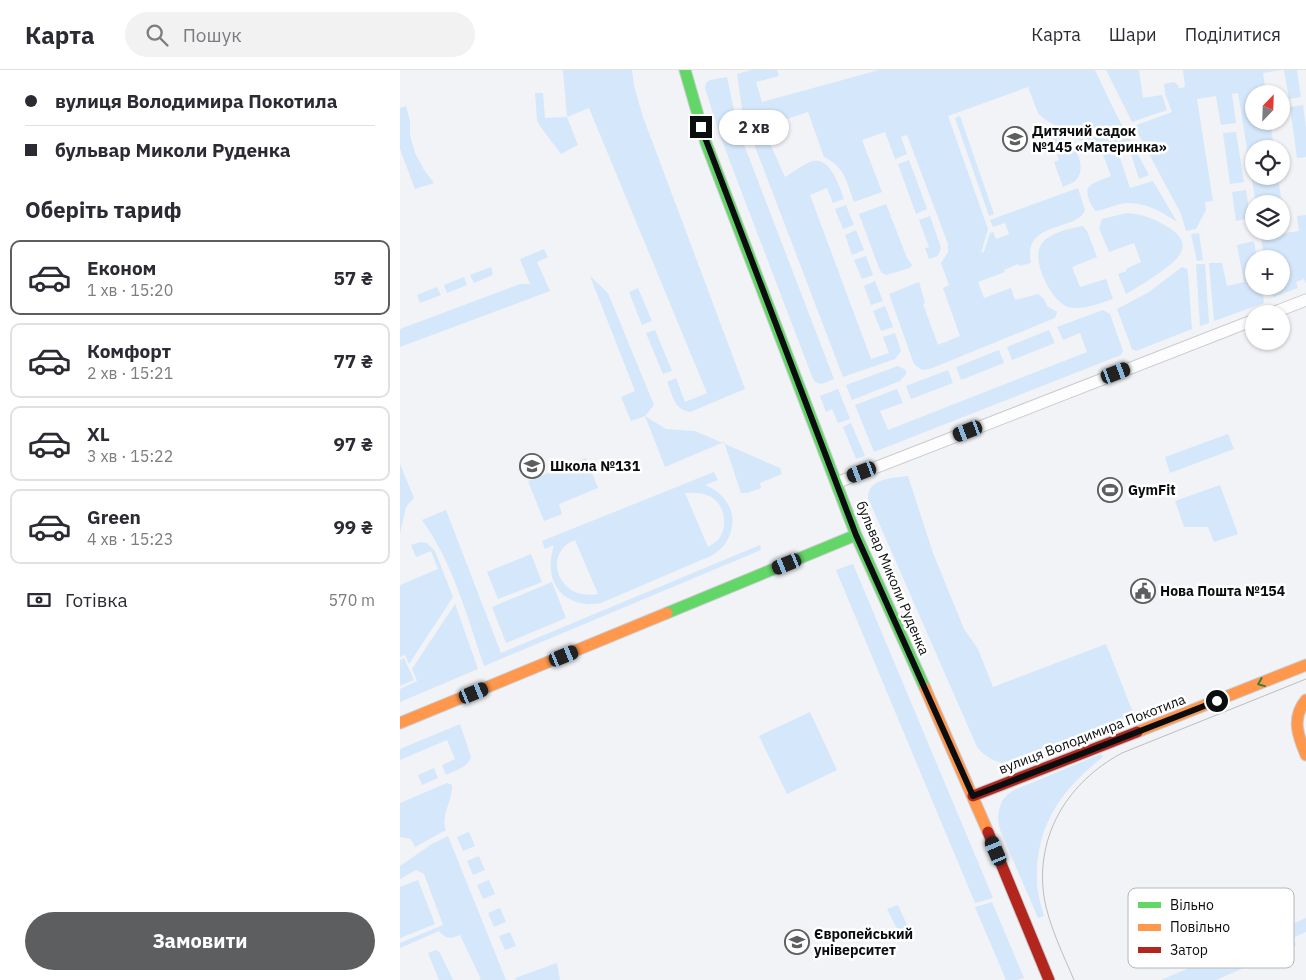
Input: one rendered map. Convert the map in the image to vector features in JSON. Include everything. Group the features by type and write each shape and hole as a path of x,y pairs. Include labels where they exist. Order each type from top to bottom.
{"street":[{"name":"бульвар Миколи Руденка","path":"685,70 706,143 856,535 973,796 1049,980"},
{"path":"1290,306 1306,300"},
{"path":"836,483 1245,324"},
{"path":"400,724 856,535"},
{"name":"вулиця Володимира Покотила","path":"973,796 1306,665"},
{"path":"1306,700 1297,714 1296,731 1306,755"}],"shaded area":[{"path":"563,70 632,70 634,86 643,117 745,389 690,412 677,405 667,382 676,378 685,402 707,393 589,108 567,117"},
{"path":"751,70 777,70 779,76 756,82 762,102 879,70 1095,70 1149,175 1139,179 1130,151 1119,155 1130,188 1153,181 1177,222 1153,208 1133,203 1095,211 1087,190 1097,181 1111,176 1098,141 1089,144 1075,138 1043,118 1038,113 1028,87 948,116 988,229 981,253 984,252 990,233 993,232 996,239 1009,234 1005,223 993,227 990,220 1078,188 1085,210 1080,217 1072,222 1042,233 1030,249 1031,263 1019,266 1018,264 1004,270 1005,272 978,282 984,298 1011,288 1015,300 1038,294 1044,299 1047,306 1057,312 1055,318 930,369 922,370 914,364 889,294 919,282 925,303 923,304 938,345 960,336 943,288 949,285 941,263 948,252 948,244 907,135 901,137 907,154 895,159 885,132 862,140 882,192 854,202 841,170 824,157 808,112 783,120 781,116 766,122 769,141 785,177 813,161 825,164 834,174 844,199 833,203 827,188 810,195 871,359 889,353 883,337 895,333 901,351 895,359 843,377 743,115 737,74"},
{"path":"1106,70 1139,70 1143,98 1162,95 1167,110 1132,122"},
{"path":"1183,70 1281,70 1263,73 1265,85 1245,85 1245,130 1271,130 1273,140 1246,140 1238,93 1232,94 1236,123 1221,125 1216,96 1197,99 1213,201 1205,202 1206,210 1196,229 1186,231 1181,214 1134,126 1172,112 1165,94 1164,84 1174,82 1179,88 1185,87"},
{"path":"1284,70 1297,70 1301,97 1290,99 1290,85 1287,85"},
{"path":"727,77 738,129 834,379 825,383 820,384 813,379 721,138 705,88 706,83 710,80"},
{"path":"535,93 543,93 545,118 567,117 578,145 561,154 537,120"},
{"path":"1303,105 1306,128 1306,157 1297,158 1290,107"},
{"path":"406,106 410,121 410,135 415,153 434,183 415,189 400,149 400,108"},
{"path":"960,116 994,214 989,216 955,118"},
{"path":"1050,132 1070,144 1079,157 1081,168 1078,178 1063,187 1054,162 1059,160"},
{"path":"1236,132 1244,182 1230,184 1223,133"},
{"path":"909,160 927,209 916,214 898,164"},
{"path":"1253,185 1279,185 1281,195 1255,195"},
{"path":"1246,190 1245,219 1236,221 1232,192"},
{"path":"886,204 907,258 912,265 910,268 886,275 879,268 859,214"},
{"path":"846,205 854,225 843,229 835,209"},
{"path":"1127,213 1153,219 1163,224 1177,234 1183,244 1181,252 1172,263 1126,294 1118,274 1127,271 1126,269 1141,262 1134,243 1109,252 1099,228 1102,219"},
{"path":"1306,215 1306,284 1304,279 1296,282 1298,288 1290,291 1290,250 1263,250 1261,240 1290,240 1290,232 1299,231 1297,216"},
{"path":"930,216 941,248 938,256 929,259 925,248 929,247 919,220"},
{"path":"1083,226 1087,231 1097,257 1072,267 1080,287 1106,279 1113,299 1091,306 1073,308 1062,303 1049,289 1041,270 1039,252 1044,241 1054,234"},
{"path":"856,230 864,250 852,255 845,235"},
{"path":"1199,233 1203,260 1197,261 1191,234"},
{"path":"1254,241 1256,250 1245,250 1245,295 1263,295 1264,303 1245,305 1245,310 1214,321 1209,263 1222,263 1227,286 1244,282 1237,245"},
{"path":"544,249 548,257 537,262 550,291 400,347 400,329 520,284 530,284 520,259"},
{"path":"866,256 873,275 862,279 854,260"},
{"path":"1196,264 1205,264 1209,323 1200,326"},
{"path":"491,267 493,275 474,283 470,275"},
{"path":"1182,267 1187,269 1188,273 1192,329 1136,351 1132,349 1117,309 1149,292"},
{"path":"590,276 608,293 654,405 645,416 631,421 621,397 635,391"},
{"path":"464,277 467,285 447,293 444,285"},
{"path":"875,281 883,301 871,305 864,286"},
{"path":"437,287 441,295 420,303 417,295"},
{"path":"638,288 652,321 642,325 629,292"},
{"path":"885,306 893,327 881,331 873,311"},
{"path":"1103,310 1110,314 1123,351 1121,355 874,452 855,405 897,389 903,403 880,411 888,430 1087,352 1080,333 1063,340 1057,327"},
{"path":"655,330 672,371 663,374 646,333"},
{"path":"1049,330 1055,343 1012,360 1007,347"},
{"path":"999,350 1004,363 961,380 956,367"},
{"path":"898,366 906,370 906,374 900,381 852,400 846,385"},
{"path":"948,370 953,383 911,399 906,386"},
{"path":"838,389 850,419 838,423 832,409 826,412 820,396"},
{"path":"645,416 666,429 695,431 722,443 665,467"},
{"path":"851,423 865,456 856,459 843,427"},
{"path":"1228,434 1234,449 1170,473 1165,457"},
{"path":"725,444 780,468 782,474 760,483 761,488 741,493"},
{"path":"586,458 598,488 559,504 562,514 544,521 528,481"},
{"path":"400,464 414,498 406,507 400,534"},
{"path":"714,472 718,480 705,485 714,489 727,502 732,517 730,535 724,545 713,555 601,603 588,604 575,601 559,591 552,575 551,555 554,545 545,549 542,541","holes":["685,493 700,493 709,496 719,504 722,510 724,522 721,535 717,541 708,547","575,540 598,594 584,594 572,591 564,584 559,574 557,564 559,555 565,546"]},
{"path":"908,476 933,553 964,629 978,649 993,687 1106,644 1134,715 1002,763 991,759 977,747 868,498 872,486 882,480"},
{"path":"1220,485 1238,534 1214,542 1208,527 1184,527 1175,501"},
{"path":"446,510 501,653 760,545 761,550 484,666 451,572 422,520"},
{"path":"420,542 427,543 435,551 453,597 409,664 405,655 400,657 400,585 438,569 431,551 416,557 411,545"},
{"path":"531,554 542,582 498,599 487,572"},
{"path":"853,564 993,898 975,903 836,570"},
{"path":"552,582 566,618 506,643 492,607"},
{"path":"455,604 478,669 400,702 400,689 417,681 412,669"},
{"path":"404,658 414,680 400,686 400,660"},
{"path":"810,712 837,770 787,794 759,736"},
{"path":"460,724 471,757 467,764 461,768 446,775 442,765 455,759 447,740 400,760 400,749"},
{"path":"1101,754 1103,757 1088,769 1063,796 1046,826 1038,861 1037,881 1038,894 1044,916 1038,918 1000,830 998,819 1002,801 1014,790"},
{"path":"434,768 438,778 422,785 418,775"},
{"path":"447,783 452,785 452,791 445,819 446,830 415,847 411,839 400,837 400,803"},
{"path":"469,832 475,846 463,851 457,837"},
{"path":"448,836 506,980 479,980 481,979 460,935 448,938 439,931 400,948 400,943 443,925 424,874 416,870 400,879 400,866 432,844"},
{"path":"479,856 485,870 473,875 467,861"},
{"path":"418,880 435,924 400,938 400,887"},
{"path":"489,880 495,894 483,899 477,885"},
{"path":"992,902 1024,978 1006,980 975,907"},
{"path":"898,905 908,927 898,931 887,909"},
{"path":"500,908 506,922 494,927 488,913"},
{"path":"1306,918 1306,932 1294,938 1294,923"},
{"path":"510,932 516,946 505,950 499,936"},
{"path":"436,950 440,953 453,980 439,980 428,953"},
{"path":"557,963 560,980 516,980 515,978"},
{"path":"1189,968 1243,968 1216,980 1161,980"}],"tram line":[{"path":"1074,980 1049,919 1044,897 1043,874 1045,852 1050,832 1059,813 1071,795 1086,779 1122,753 1306,679"}],"traffic: fast":[{"path":"685,70 706,143 856,535 925,688"},
{"path":"667,613 856,535"}],"traffic: slow":[{"path":"400,723 667,613"},
{"path":"1137,732 1306,665"},
{"path":"925,688 988,832"},
{"path":"1306,700 1301,707 1297,720 1297,727 1306,755"}],"traffic: jam":[{"path":"973,796 1137,732"},
{"path":"988,832 1049,980"}],"place":[{"name":"Дитячий садок №145 «Материнка»","path":"1015,139"},
{"name":"Школа №131","path":"532,466"},
{"name":"GymFit","path":"1110,490"},
{"name":"Нова Пошта №154","path":"1143,591"},
{"name":"Європейський університет","path":"797,942"}],"route":[{"path":"701,127 800,392 856,535 973,796 1217,701"}]}
